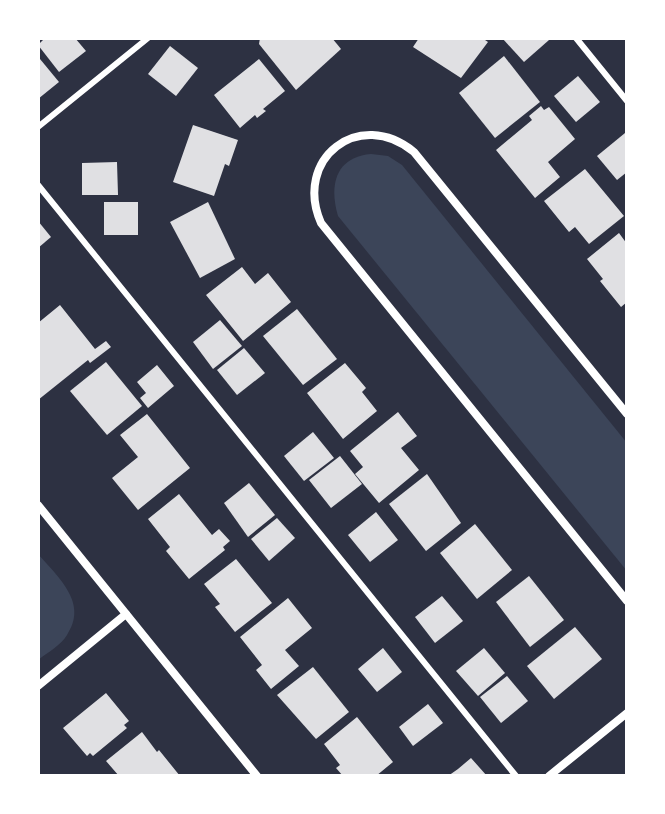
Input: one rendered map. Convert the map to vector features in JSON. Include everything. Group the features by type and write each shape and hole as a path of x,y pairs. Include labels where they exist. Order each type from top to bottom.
{"street":[{"path":"627,414 414,152 390,137 376,134 348,139 326,156 314,182 315,210 321,223 627,601"},
{"path":"38,505 257,776"},
{"path":"38,686 126,614"},
{"path":"549,776 627,713"}],"lane":[{"path":"38,127 148,38"},
{"path":"576,38 627,101"},
{"path":"38,185 516,776"}],"shaded area":[{"path":"359,156 388,156 402,165 627,443 627,571 338,216 334,194 342,167"},
{"path":"38,554 62,581 73,601 75,612 64,639 38,660"}],"building":[{"path":"45,38 75,38 86,51 59,72 38,45"},
{"path":"260,38 332,38 341,49 296,90 259,44"},
{"path":"419,38 482,38 488,42 461,78 413,47"},
{"path":"502,38 547,38 549,40 524,62"},
{"path":"170,46 198,68 176,96 148,74"},
{"path":"504,56 540,102 495,138 459,93"},
{"path":"259,59 285,91 263,109 266,111 257,118 255,115 240,128 214,95"},
{"path":"38,60 59,82 38,99"},
{"path":"578,76 600,102 576,122 554,96"},
{"path":"541,106 544,110 549,107 575,139 548,162 560,177 535,198 496,150 532,120 529,116"},
{"path":"193,125 238,140 229,166 225,164 214,196 173,182"},
{"path":"625,133 627,172 617,180 597,156"},
{"path":"117,162 118,195 82,195 82,163"},
{"path":"585,169 624,216 589,244 575,227 569,232 544,201"},
{"path":"104,202 138,202 138,235 104,235"},
{"path":"208,202 235,259 200,278 170,222"},
{"path":"38,221 51,237 38,248"},
{"path":"619,233 627,244 627,302 621,307 587,259"},
{"path":"242,267 255,284 268,273 291,302 243,341 206,295"},
{"path":"60,305 95,349 106,341 111,347 90,363 88,360 38,400 38,323"},
{"path":"297,309 337,359 303,385 263,336"},
{"path":"220,320 242,346 213,369 193,342"},
{"path":"244,348 265,373 237,395 217,370"},
{"path":"106,362 142,406 107,435 70,391"},
{"path":"345,363 366,388 362,392 377,411 343,439 307,393"},
{"path":"157,365 174,386 148,408 140,398 146,393 137,382"},
{"path":"398,412 417,436 401,448 419,470 379,503 355,474 363,467 350,451"},
{"path":"147,414 190,468 138,510 112,478 138,457 120,435"},
{"path":"313,432 334,458 304,481 284,456"},
{"path":"340,456 362,484 331,508 309,480"},
{"path":"427,474 461,523 426,551 389,504"},
{"path":"249,483 275,515 248,537 224,503"},
{"path":"179,494 212,535 219,529 230,541 223,547 225,550 189,579 166,551 170,547 148,519"},
{"path":"376,512 398,540 370,562 348,535"},
{"path":"277,518 295,538 269,561 251,539"},
{"path":"475,524 512,570 477,599 440,553"},
{"path":"236,559 272,603 235,632 215,607 220,604 204,584"},
{"path":"529,576 564,620 530,647 496,602"},
{"path":"442,596 463,621 435,643 415,617"},
{"path":"288,598 312,628 285,650 299,666 271,689 256,670 262,665 240,637"},
{"path":"575,627 602,659 554,699 527,666"},
{"path":"383,648 402,672 377,692 358,669"},
{"path":"484,648 505,673 478,696 456,671"},
{"path":"313,667 349,712 316,739 277,695"},
{"path":"507,676 528,701 501,723 480,697"},
{"path":"106,693 129,721 124,725 127,728 93,756 90,753 87,756 63,728"},
{"path":"428,704 443,723 413,746 399,727"},
{"path":"357,717 393,762 376,776 343,776 336,768 340,765 324,744"},
{"path":"142,732 180,776 119,776 106,761"},
{"path":"471,758 487,776 448,776 458,769"}]}
